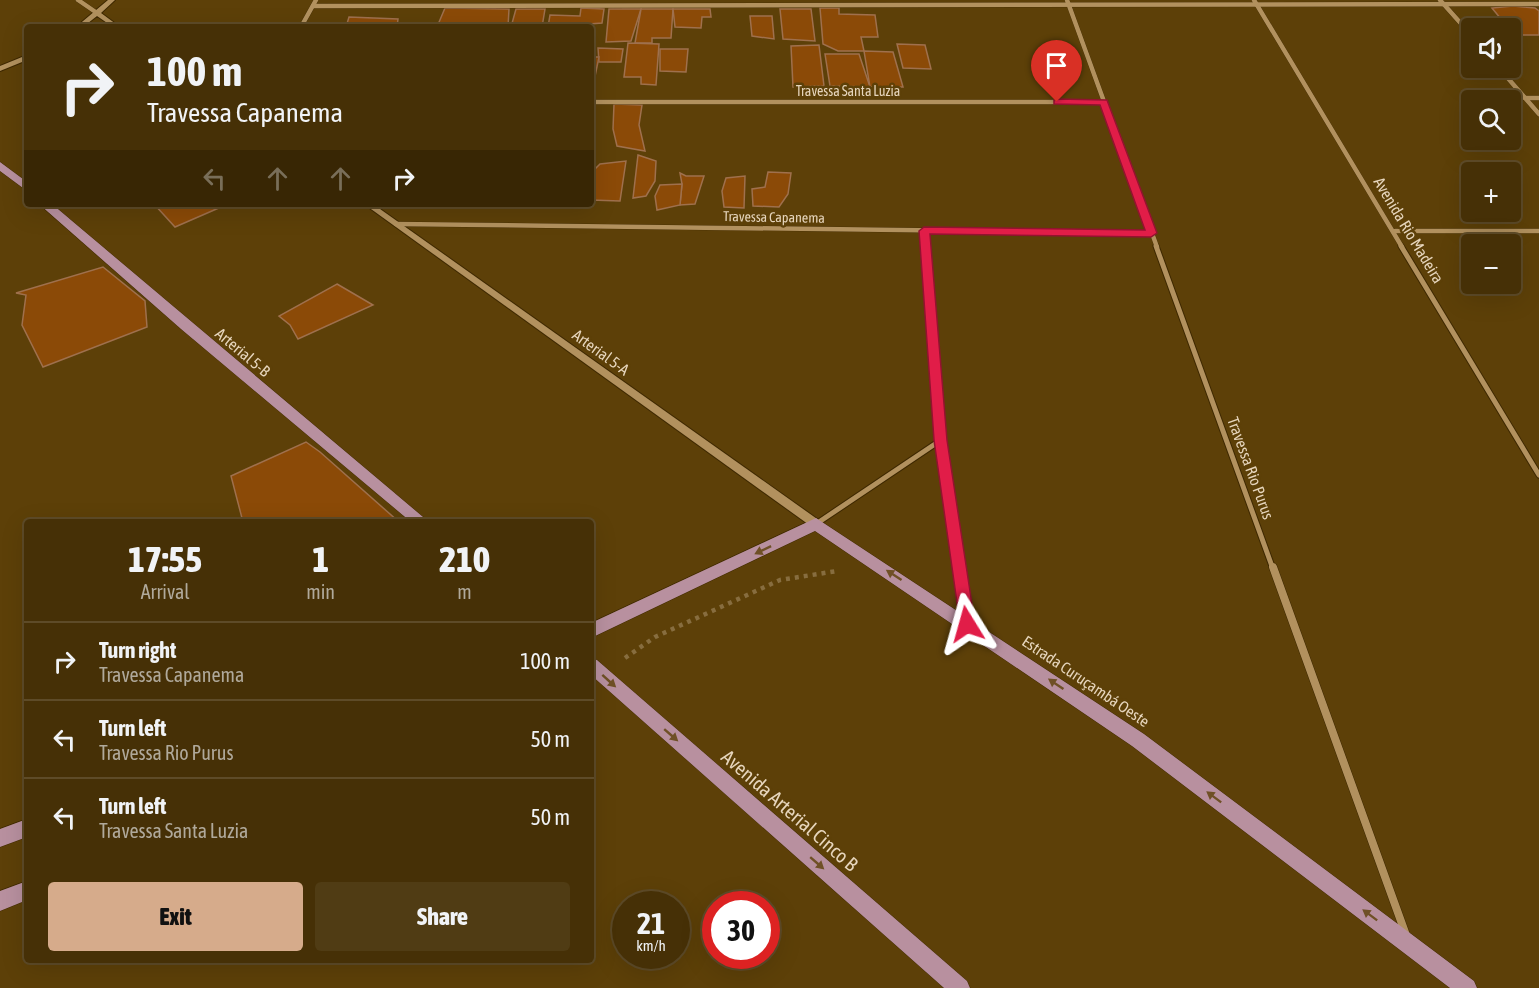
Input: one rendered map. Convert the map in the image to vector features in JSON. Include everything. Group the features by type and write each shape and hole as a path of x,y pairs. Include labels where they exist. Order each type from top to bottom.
{"main road":[{"path":"0,165 24,185"},
{"name":"Arterial 5-B","path":"48,207 417,519"},
{"path":"594,630 816,524"},
{"name":"Estrada Curuçambá Oeste","path":"816,524 1138,740 1467,988"},
{"name":"Avenida Arterial Cinco B","path":"597,670 960,988"},
{"path":"0,838 24,829"},
{"path":"0,901 24,891"}],"street":[{"path":"78,0 113,24"},
{"path":"83,24 112,0"},
{"path":"303,24 316,0"},
{"path":"508,6 511,0"},
{"path":"695,6 696,0"},
{"path":"879,0 880,6"},
{"name":"Avenida Rio Madeira","path":"1254,0 1395,231 1539,475"},
{"path":"313,6 880,6 1068,3 1258,6 1442,2 1539,4"},
{"path":"1442,2 1461,24"},
{"name":"Travessa Rio Purus","path":"1068,3 1409,944"},
{"path":"0,69 24,58"},
{"path":"1508,78 1539,114"},
{"path":"1525,98 1539,98"},
{"name":"Travessa Santa Luzia","path":"594,102 1104,102"},
{"name":"Arterial 5-A","path":"372,207 816,524"},
{"name":"Travessa Capanema","path":"396,224 1151,233"},
{"path":"924,231 940,440 967,624"},
{"path":"1395,231 1539,231"},
{"path":"816,524 940,440"}],"path":[{"path":"597,670 655,637 780,580 841,570"}],"building":[{"path":"1513,6 1535,8 1539,11 1539,35 1521,35 1521,18 1500,18 1492,8"},
{"path":"445,8 509,9 508,24 438,24"},
{"path":"581,8 604,9 602,23 548,24 550,15 580,16"},
{"path":"820,8 839,8 839,14 875,15 878,37 861,37 864,51 838,51 823,44"},
{"path":"516,9 545,9 542,24 512,24"},
{"path":"609,9 641,9 631,41 606,42"},
{"path":"641,9 673,9 671,38 652,38 652,43 635,43"},
{"path":"673,9 710,9 711,17 702,17 701,28 675,27"},
{"path":"780,9 811,9 815,41 783,39"},
{"path":"750,16 772,16 774,39 752,36"},
{"path":"349,17 398,19 397,24 347,24"},
{"path":"628,43 659,44 656,85 641,84 641,77 624,77"},
{"path":"897,44 925,45 931,69 903,68"},
{"path":"819,45 824,86 793,87 791,46"},
{"path":"598,48 623,49 621,62 599,62"},
{"path":"660,49 688,49 686,72 660,71"},
{"path":"864,51 893,52 903,87 870,87"},
{"path":"825,54 859,54 870,87 830,86"},
{"path":"594,57 599,57 594,81"},
{"path":"614,104 642,105 639,125 645,151 617,146 613,129"},
{"path":"638,155 656,161 655,181 646,196 633,198"},
{"path":"626,161 620,201 594,200 594,170 600,164"},
{"path":"768,172 791,173 788,194 779,207 753,206 752,189 765,187"},
{"path":"680,173 686,176 704,176 695,204 680,205 682,184"},
{"path":"745,176 744,208 724,207 722,191 726,178"},
{"path":"682,184 680,205 657,210 655,196 660,185"},
{"path":"157,207 221,207 175,227"},
{"path":"103,267 145,301 147,327 43,367 22,325 26,295 16,293"},
{"path":"337,284 373,305 298,339 290,325 279,316"},
{"path":"306,442 396,519 242,519 231,476"}],"route":[{"path":"967,624 940,440 924,231 1151,233 1104,102 1057,102"}]}
